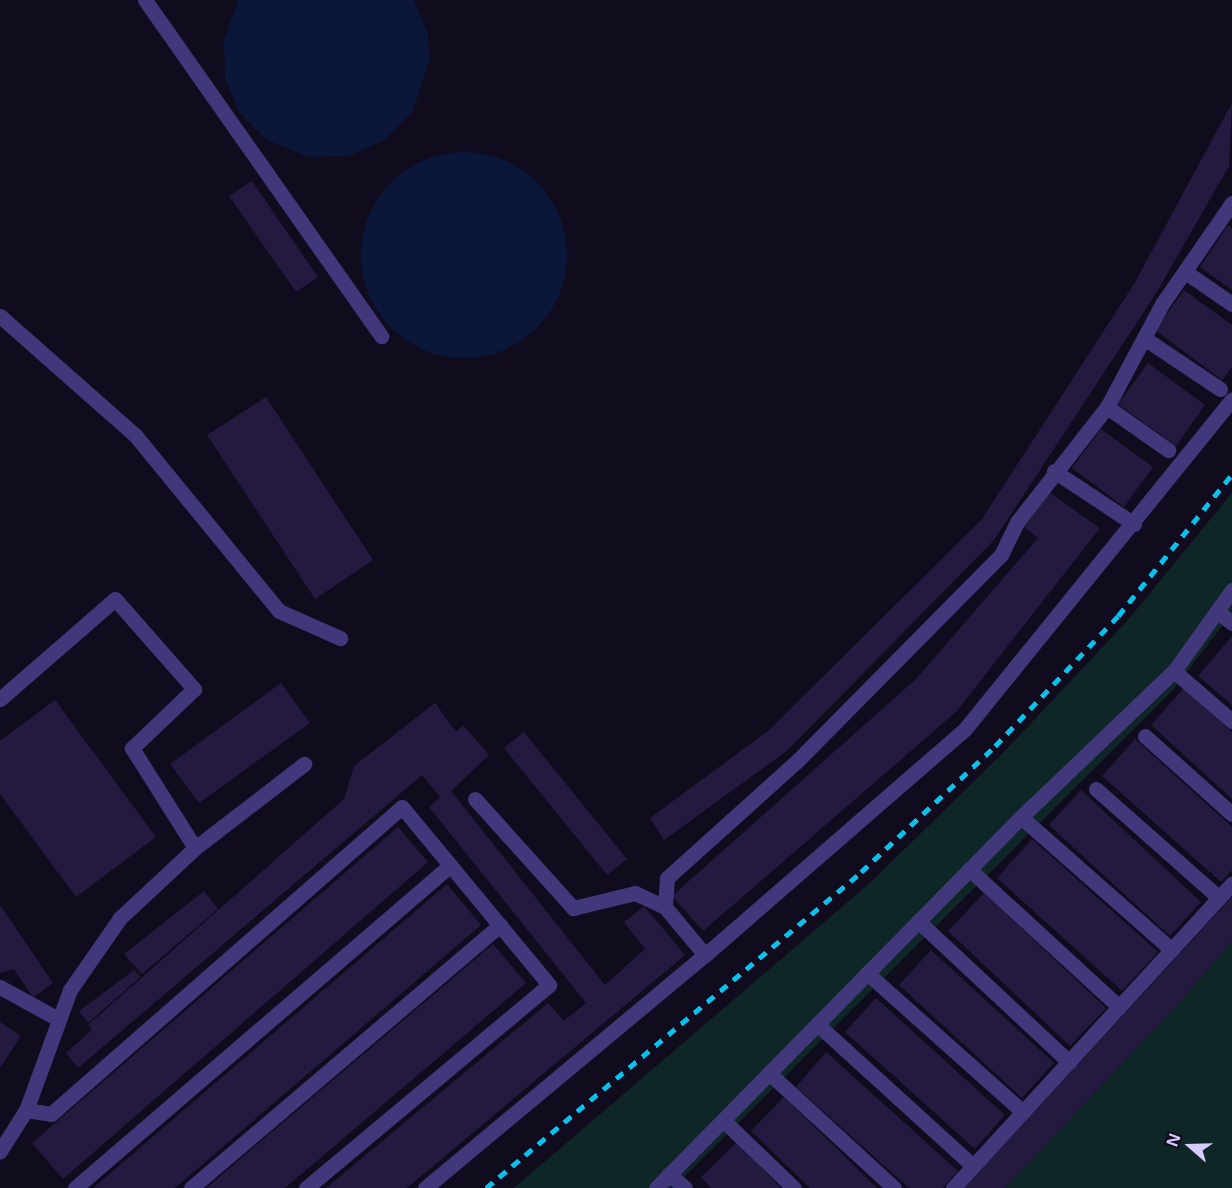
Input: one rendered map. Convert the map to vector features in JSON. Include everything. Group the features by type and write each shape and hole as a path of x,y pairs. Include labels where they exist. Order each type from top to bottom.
{"lane":[{"path":"145,0 381,336"},
{"path":"666,907 667,878 798,760 1001,555 1017,522 1054,471 1107,407 1147,340 1162,304 1188,273 1231,207"},
{"path":"1188,273 1232,303"},
{"path":"0,316 135,435 279,610 340,638"},
{"path":"425,1188 705,955 965,729 1134,524 1226,394 1147,340"},
{"path":"1107,407 1168,450"},
{"path":"1054,471 1134,524"},
{"path":"656,1188 1021,817 1174,671 1232,590"},
{"path":"0,699 115,599 194,689 132,748 195,848"},
{"path":"1217,611 1232,623"},
{"path":"1174,671 1232,721"},
{"path":"1145,736 1232,814"},
{"path":"0,1151 26,1110 70,990 120,918 195,848 304,764"},
{"path":"1096,789 1219,898"},
{"path":"475,799 573,908 635,893 666,907 705,955"},
{"path":"26,1110 51,1114 402,807 549,985 306,1188"},
{"path":"1021,817 1172,950"},
{"path":"75,1188 450,864"},
{"path":"969,869 1119,1007"},
{"path":"953,1188 1232,883"},
{"path":"918,921 1069,1062"},
{"path":"191,1188 500,925"},
{"path":"867,973 1023,1112"},
{"path":"0,987 58,1019"},
{"path":"817,1024 973,1167"},
{"path":"769,1073 894,1188"},
{"path":"723,1120 794,1188"},
{"path":"669,1174 685,1188"}],"green space":[{"path":"1232,493 1232,613 1173,690 673,1188 514,1188 871,882 1005,751 1128,620"},
{"path":"1232,941 1232,1188 1005,1188 1180,1002"}],"water":[{"path":"238,0 414,0 428,34 429,61 413,111 385,140 348,156 308,157 267,140 240,113 225,78 224,41"},
{"path":"454,152 474,152 504,159 530,175 544,189 560,215 567,255 560,295 544,321 530,335 504,351 474,358 454,358 424,351 398,335 384,321 368,295 361,265 361,245 368,215 384,189 398,175 424,159"}],"building":[{"path":"1232,103 1229,166 1155,295 994,540 788,750 664,840 650,818 769,730 982,519 1134,284"},
{"path":"252,181 318,277 296,292 229,196"},
{"path":"1228,225 1232,228 1232,290 1200,267"},
{"path":"1184,290 1232,325 1232,367 1222,380 1155,330"},
{"path":"1148,363 1205,405 1176,446 1118,404"},
{"path":"266,397 373,560 315,599 207,435"},
{"path":"1101,429 1153,467 1124,507 1072,468"},
{"path":"1047,491 1100,528 956,712 703,931 672,896 916,679 1038,538 1020,524"},
{"path":"1232,636 1232,705 1198,676"},
{"path":"281,683 310,723 199,803 170,764"},
{"path":"1184,688 1232,732 1232,799 1151,725"},
{"path":"55,700 156,837 76,897 0,794 0,741"},
{"path":"435,703 456,732 463,725 489,755 451,791 605,985 645,949 624,922 644,906 685,955 407,1188 326,1188 548,1003 564,1021 586,1003 429,807 440,797 422,775 78,1068 66,1053 92,1030 88,1025 344,799 354,766"},
{"path":"524,732 627,859 607,875 504,748"},
{"path":"1135,739 1232,827 1232,870 1221,882 1102,776"},
{"path":"1081,790 1201,902 1170,936 1049,825"},
{"path":"398,827 428,862 63,1179 32,1143"},
{"path":"1032,839 1158,952 1122,991 997,878"},
{"path":"447,884 481,925 175,1188 93,1188"},
{"path":"204,891 218,909 142,974 124,954"},
{"path":"984,893 1106,1008 1070,1046 948,931"},
{"path":"1232,897 1232,941 1180,1002 1005,1188 964,1188"},
{"path":"0,905 53,983 33,998 14,969 0,973"},
{"path":"493,944 526,983 285,1188 206,1188"},
{"path":"931,950 1054,1063 1022,1098 899,985"},
{"path":"134,970 140,977 88,1023 79,1011"},
{"path":"876,998 1005,1115 975,1149 845,1032"},
{"path":"0,1022 21,1036 0,1068"},
{"path":"826,1052 958,1171 943,1188 909,1188 796,1087"},
{"path":"784,1097 877,1188 810,1188 751,1131"},
{"path":"737,1142 781,1188 711,1188 701,1177"}],"railway":[{"path":"486,1188 861,872 995,746 1118,616 1232,474"}]}
